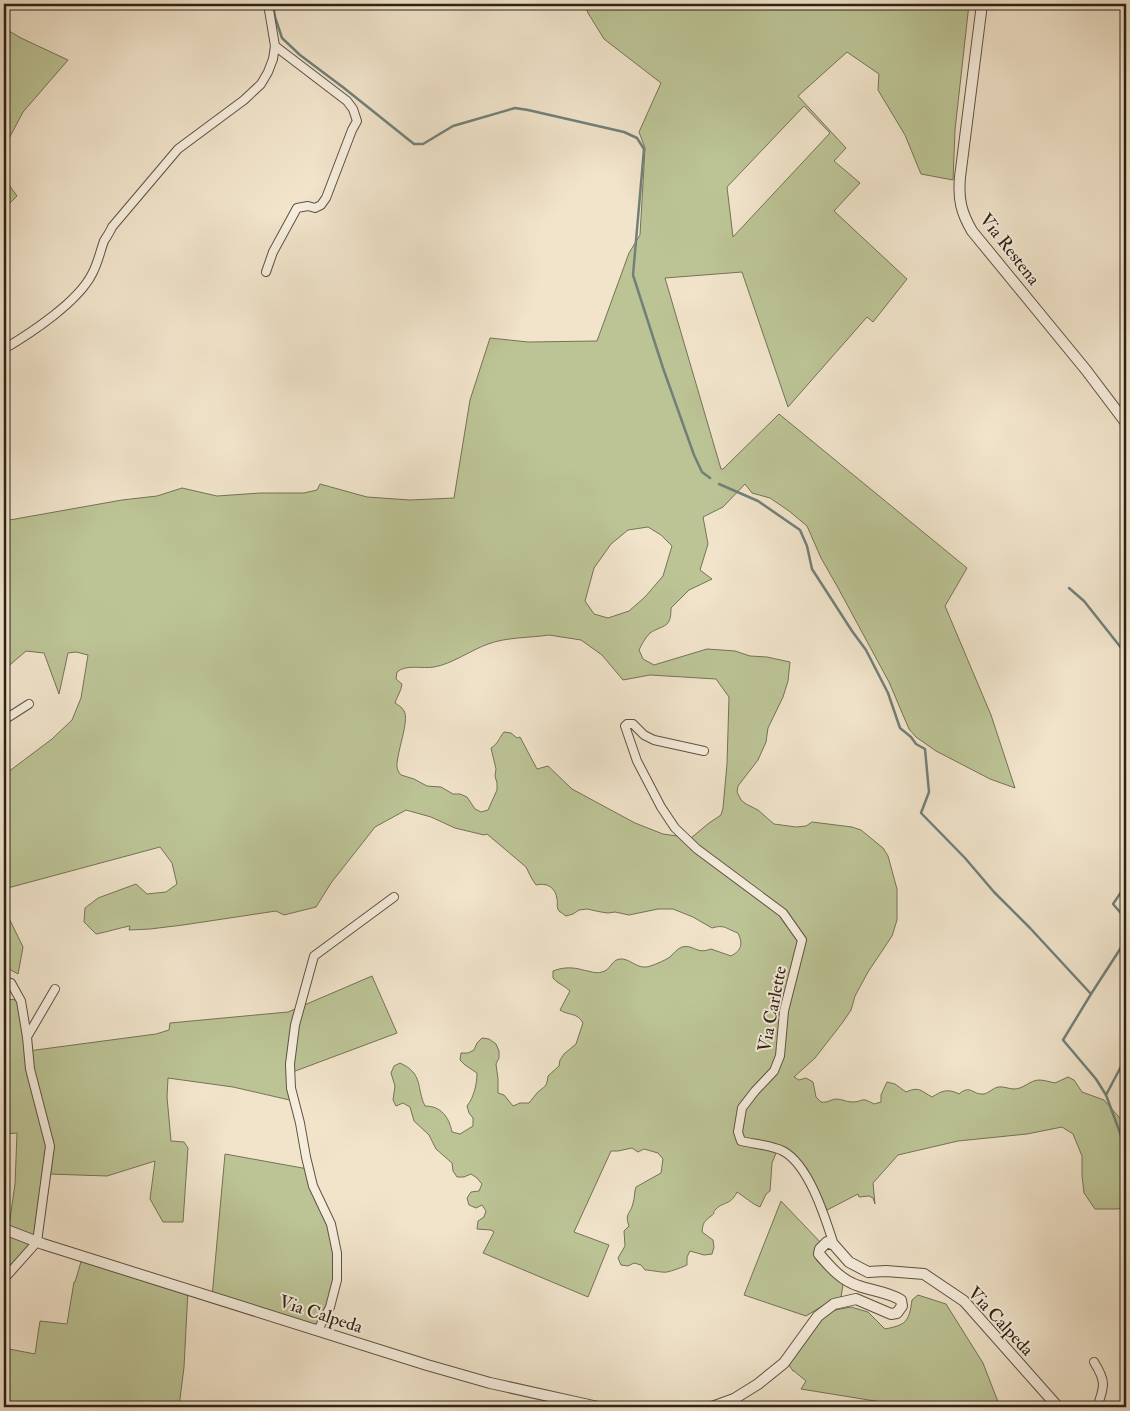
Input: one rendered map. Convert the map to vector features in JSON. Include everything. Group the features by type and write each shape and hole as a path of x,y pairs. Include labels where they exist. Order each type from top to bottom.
{"street":[{"path":"4,350 69,303 79,292 92,274 104,241 112,227 178,149 244,100 261,84 273,60 275,46 268,4"},
{"name":"Via Restena","path":"982,4 960,177 960,204 972,231 1086,370 1126,423"},
{"path":"266,272 273,252 297,208 308,206 316,208 326,198 357,121 353,109 347,101 275,46"},
{"path":"4,720 29,704"},
{"name":"Via Carlette","path":"704,751 654,740 644,735 633,724 625,726 637,761 661,807 675,828 696,849 783,914 802,940 784,1011 780,1056 774,1071 742,1108 738,1132 741,1141 782,1150 793,1158 809,1179 834,1245"},
{"path":"318,1330 330,1307 337,1280 337,1253 330,1224 313,1186 300,1123 290,1088 290,1064 295,1025 314,956 394,897"},
{"path":"4,982 11,983 21,1001 30,1069 50,1146 37,1242 4,1279"},
{"path":"27,1037 54,989"},
{"name":"Via Calpeda","path":"4,1229 37,1242 427,1365 490,1383 598,1407"},
{"path":"712,1407 734,1399 758,1384 784,1363 818,1316 834,1304 856,1299 891,1314 897,1314 902,1306 901,1300 891,1294 856,1286 833,1271 819,1254 820,1249 827,1242 834,1245"},
{"name":"Via Calpeda","path":"834,1245 850,1262 868,1272 886,1271 924,1274 964,1301 1058,1407"},
{"path":"1094,1362 1101,1374 1104,1390 1098,1407"}],"green space":[{"path":"585,4 969,4 955,130 953,180 921,174 905,135 878,90 879,74 847,52 798,96 846,148 834,161 860,183 834,211 907,279 873,322 867,317 788,407 742,272 665,278 721,469 779,414 967,568 945,606 991,715 1015,788 990,779 936,751 916,737 909,729 889,682 821,558 807,526 770,498 752,493 745,484 723,507 703,517 708,544 700,570 712,579 689,590 671,608 668,623 650,633 639,650 643,659 654,665 707,649 735,651 750,656 767,657 790,662 788,681 783,697 768,728 766,742 758,760 738,786 737,792 741,800 758,810 774,824 796,827 806,826 812,822 852,827 861,830 883,848 888,856 897,889 897,920 892,936 868,972 855,996 851,1010 843,1022 815,1058 794,1077 799,1080 806,1078 813,1082 816,1097 821,1102 836,1099 852,1102 864,1100 874,1104 881,1102 881,1095 887,1082 895,1084 906,1092 917,1089 932,1097 948,1091 959,1094 969,1090 984,1094 998,1087 1018,1089 1036,1080 1055,1083 1068,1077 1074,1080 1082,1092 1104,1100 1125,1124 1126,1206 1118,1209 1095,1209 1084,1193 1082,1156 1073,1134 1062,1127 1027,1134 958,1141 898,1155 873,1183 875,1204 873,1198 869,1196 859,1197 858,1194 827,1210 799,1159 772,1148 776,1153 772,1163 770,1191 766,1194 760,1207 737,1192 732,1199 716,1209 714,1214 703,1224 702,1232 713,1240 712,1254 704,1255 690,1251 687,1257 687,1265 660,1272 645,1270 641,1265 634,1263 628,1266 621,1265 618,1258 625,1246 624,1231 629,1226 628,1216 636,1187 661,1173 663,1159 658,1153 644,1149 638,1152 632,1148 611,1151 574,1232 609,1245 588,1297 483,1253 494,1232 477,1229 478,1221 484,1217 486,1211 482,1205 476,1208 469,1205 467,1198 471,1192 479,1191 482,1184 471,1174 457,1177 453,1171 452,1163 436,1149 429,1135 414,1121 410,1107 403,1103 396,1106 393,1100 395,1086 391,1073 394,1066 400,1063 408,1067 416,1077 425,1106 440,1110 449,1122 452,1132 460,1134 473,1126 473,1118 467,1106 475,1090 477,1073 460,1060 461,1053 468,1053 474,1050 482,1038 489,1039 496,1044 499,1051 499,1058 496,1064 498,1093 504,1095 513,1106 520,1103 529,1103 546,1085 548,1076 559,1066 564,1054 576,1044 583,1023 578,1017 560,1010 570,991 553,978 553,971 572,968 600,973 620,959 642,967 648,967 665,960 686,946 702,951 711,949 731,956 740,946 741,940 738,933 723,927 712,928 693,917 673,909 658,909 629,915 587,909 579,910 566,916 558,910 556,895 553,889 544,884 536,885 526,867 487,834 484,835 455,828 431,817 406,810 375,827 331,883 316,907 284,915 276,911 150,929 129,930 130,926 96,934 84,922 85,908 98,898 136,884 147,894 166,892 177,884 172,863 160,847 4,889 4,775 52,739 72,720 81,698 88,655 76,652 68,653 59,694 44,653 26,651 4,670 4,521 122,500 157,496 182,488 217,496 304,493 317,490 320,484 367,497 410,500 454,498 470,400 490,338 528,342 597,341 629,253 640,235 645,148 639,132 661,83 604,39 588,13","holes":["804,106 830,133 733,237 727,187","648,527 661,535 672,546 663,576 645,597 629,611 608,618 594,614 585,601 594,568 611,544 628,530","549,635 581,640 602,655 623,680 650,675 716,679 729,697 727,764 721,815 691,838 663,834 635,823 572,789 548,766 537,769 520,737 517,738 511,733 504,732 497,743 491,748 496,769 497,790 488,810 481,812 475,809 467,797 453,794 441,787 427,786 401,775 397,769 397,761 405,715 402,708 395,703 402,684 396,679 397,672 409,667 441,665 495,642"]},
{"path":"4,28 68,60 23,112 4,148"},
{"path":"4,178 17,196 4,209"},
{"path":"4,908 23,947 18,974 4,966"},
{"path":"372,976 397,1033 290,1073 294,1101 233,1087 168,1078 167,1097 171,1141 184,1142 188,1148 183,1222 163,1222 150,1199 155,1161 107,1176 49,1174 37,1242 4,1282 4,1229 8,1226 10,1219 15,1184 17,1133 4,1134 4,999 19,1000 28,1051 156,1034 169,1030 170,1023 288,1012"},
{"path":"225,1154 308,1169 330,1223 336,1280 318,1331 212,1297"},
{"path":"781,1201 823,1245 815,1253 817,1261 843,1285 841,1297 832,1300 806,1316 744,1295"},
{"path":"83,1255 188,1290 184,1367 179,1407 4,1407 4,1348 35,1354 40,1321 67,1324 74,1282"},
{"path":"918,1295 946,1304 983,1363 1000,1407 881,1407 881,1402 801,1389 806,1381 793,1371 786,1361 822,1317 835,1310 851,1307 868,1312 885,1329 892,1328 902,1324 908,1318 912,1300"}],"waterway":[{"path":"273,4 282,38 300,55 414,144 423,144 453,126 515,108 624,132 637,138 644,149 633,275 694,455 702,472 710,478"},
{"path":"719,484 758,501 800,530 807,546 812,569 866,650 888,693 900,728 916,744 925,749 929,792 921,813 1091,994 1063,1040 1096,1079 1106,1095"},
{"path":"1069,588 1084,601 1126,654"},
{"path":"1126,885 1113,904 1126,919"},
{"path":"1091,994 1126,940"},
{"path":"1126,1057 1106,1095 1126,1149"}]}
